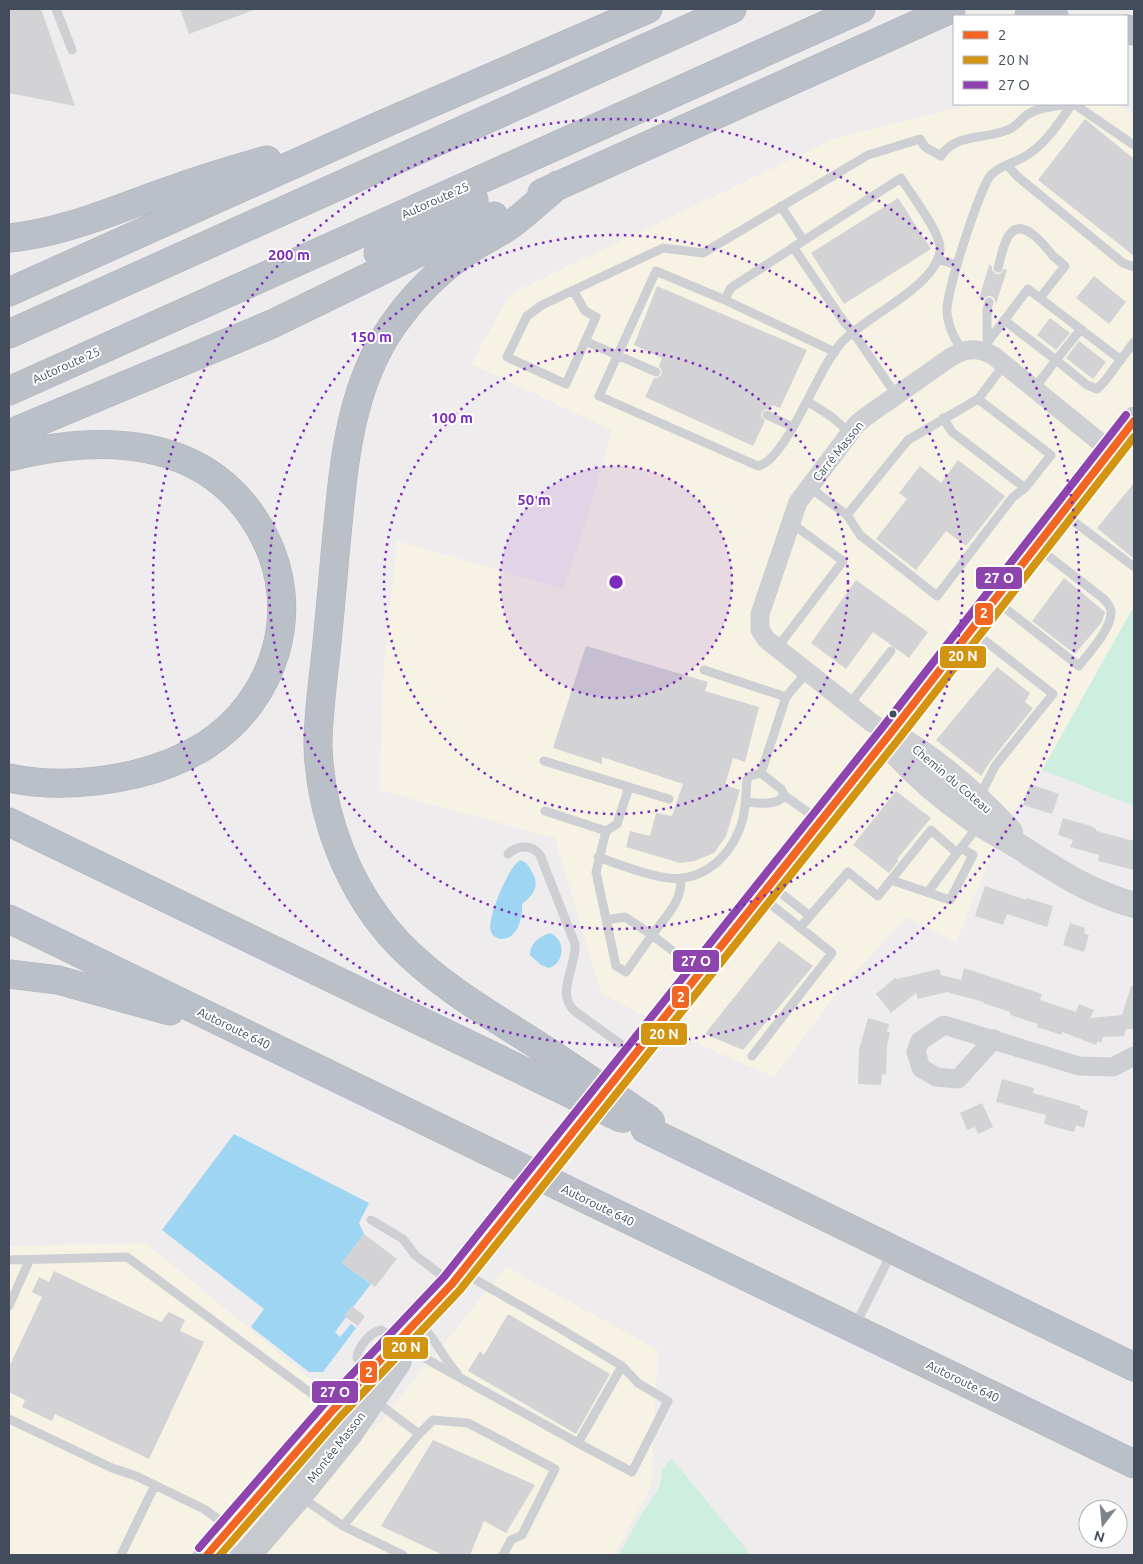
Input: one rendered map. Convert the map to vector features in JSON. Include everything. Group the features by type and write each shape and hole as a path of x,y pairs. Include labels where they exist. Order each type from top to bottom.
{"highway":[{"path":"9,292 380,125 648,9"},
{"path":"9,334 732,9"},
{"name":"Autoroute 25","path":"9,391 862,9"},
{"path":"9,434 272,324 558,185 951,9"},
{"path":"885,39 953,27"},
{"path":"60,412 236,330 632,112"},
{"path":"9,238 46,232 84,222 183,186 380,125"},
{"path":"558,185 508,226 470,249 423,288 391,328 367,373 350,431 342,482 320,704 318,744 322,786 332,826 354,881 375,914 400,944 431,972 466,999 553,1056 648,1125 709,1160 1134,1367"},
{"path":"9,457 67,446 116,445 158,452 204,470 232,492 254,517 274,559 282,605 276,649 261,688 238,718 206,745 160,767 104,781 71,784 37,783 9,778"},
{"path":"9,822 540,1079 648,1125"},
{"name":"Autoroute 640","path":"9,919 1134,1464"},
{"path":"9,974 58,980 239,1031"}],"main road":[{"name":"Montée Masson","path":"217,1552 344,1417 458,1278 821,821 882,733 971,630 1134,421"},
{"name":"Montée Masson","path":"247,1555 299,1495 344,1417"}],"street":[{"path":"962,351 985,347 1004,365 1112,451"},
{"name":"Carré Masson","path":"882,733 764,636 760,630 759,622 762,605 798,502 850,433 864,418 962,351"},
{"name":"Chemin du Coteau","path":"882,733 918,750 1029,853 1074,882 1134,904"},
{"path":"994,1039 1079,1066 1113,1067 1134,1056"}],"lane":[{"path":"56,9 72,50"},
{"path":"573,290 585,311 596,316 566,384 507,357 530,312 542,305 573,290 663,248 703,253 868,155 920,139 925,147 941,156 949,145 958,141 1000,133 1011,129 1030,113 1067,105"},
{"path":"962,351 952,333 946,312 947,302 956,265 985,183 996,170 1023,158 1044,142 1071,105"},
{"path":"1074,105 1134,145"},
{"path":"1006,165 1123,263 1134,267"},
{"path":"724,300 735,284 900,178 934,230 940,243 938,259 925,278 853,332 835,352 793,427 764,465 750,464 599,396 656,270 835,352"},
{"path":"781,206 803,240"},
{"path":"998,268 1009,235 1019,229 1028,232 1048,248 1053,256 1065,266 1040,298"},
{"path":"794,247 896,395"},
{"path":"938,259 956,265"},
{"path":"985,347 1028,289 1121,360"},
{"path":"985,347 989,302"},
{"path":"1004,320 1087,385 1096,389 1104,382 1134,342"},
{"path":"1034,389 1081,329"},
{"path":"585,342 656,372"},
{"path":"847,515 908,440 978,399 1004,365"},
{"path":"809,486 847,515 860,535 938,596 1013,497 1025,488 1050,455 978,399"},
{"path":"807,401 832,417 850,433"},
{"path":"767,415 793,427"},
{"path":"943,418 952,432 1025,488"},
{"path":"1062,514 1133,566 1134,564"},
{"path":"777,648 843,561 790,522"},
{"path":"994,600 1079,666 1106,628 1111,611 1104,599 1036,547"},
{"path":"928,892 959,850 983,811 995,766 1053,694 971,630"},
{"path":"849,705 891,651"},
{"path":"704,670 786,697"},
{"path":"761,773 786,697 807,672"},
{"path":"544,760 669,799"},
{"path":"761,773 781,789 785,796 821,821"},
{"path":"598,857 668,878 681,878 704,872 722,859 740,826 746,802 747,780 750,776 761,773"},
{"path":"629,786 617,824 606,831 598,857 596,872 616,966 626,972 679,897 681,878"},
{"path":"746,802 773,802 781,800 785,796"},
{"path":"545,811 606,831"},
{"path":"800,928 848,872 878,896 931,830 959,850 973,855 950,900 891,880"},
{"path":"508,854 512,850 523,846 537,850 540,855 575,944 575,959 566,993 568,1004 576,1012 636,1055"},
{"path":"766,891 810,916"},
{"path":"752,1056 832,953 800,928 766,891"},
{"path":"606,920 625,917 701,972"},
{"path":"371,1220 403,1239 415,1255 458,1278 473,1279 561,1329 622,1366 638,1383 668,1401 632,1472 464,1380 411,1335"},
{"path":"854,1328 893,1250"},
{"path":"9,1260 29,1261 127,1257 344,1417"},
{"path":"9,1306 29,1261"},
{"path":"411,1335 429,1333 450,1366 464,1380"},
{"path":"578,1443 622,1366"},
{"path":"370,1385 419,1434"},
{"path":"9,1419 112,1468 136,1476 185,1499 215,1516 220,1522 217,1552"},
{"path":"343,1526 419,1434 433,1420 468,1423 554,1470 522,1535 511,1540 503,1555"},
{"path":"122,1555 155,1485"},
{"path":"299,1495 343,1526 403,1555"}],"shaded area":[{"path":"970,105 1118,105 1134,115 1134,378 1131,383 1134,386 1134,606 1042,770 1002,828 956,942 906,917 840,989 774,1077 694,1042 601,993 555,838 379,790 384,664 397,541 564,589 612,430 471,364 510,294 836,138"},
{"path":"146,1243 373,1431 506,1267 658,1350 651,1487 614,1555 9,1555 9,1246"}],"green space":[{"path":"1134,606 1134,806 1042,770"},
{"path":"671,1458 750,1555 619,1555 639,1518 659,1488 663,1469"}],"water":[{"path":"521,860 531,870 536,886 533,894 522,904 522,915 515,932 511,936 500,939 491,932 492,916 505,881 516,864"},
{"path":"550,933 559,940 562,951 558,961 549,968 541,965 530,955 530,951 536,941"},
{"path":"234,1134 369,1203 359,1223 364,1234 342,1263 371,1284 345,1315 346,1317 335,1332 340,1337 351,1324 356,1328 323,1372 309,1372 251,1327 264,1309 162,1230"}],"building":[{"path":"9,9 41,9 75,106 9,93"},
{"path":"180,9 253,9 254,10 189,34"},
{"path":"1085,119 1134,159 1134,256 1038,180"},
{"path":"898,198 931,249 844,304 811,253"},
{"path":"989,265 992,266 992,270 996,274 1000,274 1004,269 1007,270 996,304 991,296 987,296 983,300 979,299"},
{"path":"1094,276 1126,302 1109,324 1076,298"},
{"path":"657,286 807,350 780,408 772,405 770,410 766,409 762,412 761,416 765,421 753,446 645,397 654,378 661,375 662,371 659,366 662,358 634,345"},
{"path":"1050,318 1070,333 1056,350 1037,335"},
{"path":"1079,341 1106,362 1093,379 1066,358"},
{"path":"958,460 1005,496 966,546 946,531 916,570 876,539 907,499 899,493 920,466 941,483"},
{"path":"1134,483 1134,558 1133,558 1097,528"},
{"path":"1064,578 1105,612 1102,622 1075,654 1032,621"},
{"path":"856,580 928,632 909,658 873,632 846,669 811,643"},
{"path":"586,646 708,682 705,691 759,707 745,762 733,758 725,785 740,790 726,836 714,853 695,861 680,863 626,847 630,831 650,836 656,813 672,816 683,784 602,757 602,764 553,748"},
{"path":"997,667 1030,693 1025,702 1033,708 981,776 936,740"},
{"path":"1030,784 1059,794 1052,814 1023,805"},
{"path":"896,791 931,818 897,859 899,860 889,873 853,845"},
{"path":"1063,818 1091,826 1096,831 1134,841 1134,870 1098,861 1099,855 1070,847 1073,840 1058,835"},
{"path":"985,886 1026,900 1027,898 1053,906 1047,927 1007,914 1003,925 975,916"},
{"path":"1070,923 1085,928 1084,933 1089,935 1084,952 1063,945"},
{"path":"779,941 813,966 743,1050 705,1034"},
{"path":"964,968 1042,994 1040,1000 1076,1012 1079,1004 1094,1010 1090,1018 1122,1015 1131,986 1134,986 1134,1029 1126,1029 1124,1036 1103,1037 1101,1043 1098,1041 1096,1045 1062,1032 1062,1035 1037,1027 1038,1024 1010,1015 1010,1012 984,1002 947,992 918,999 916,993 891,1013 876,994 895,978 939,969 941,975 961,980"},
{"path":"868,1018 889,1024 887,1032 890,1032 887,1046 886,1075 882,1074 881,1085 858,1084 859,1050"},
{"path":"1002,1079 1034,1088 1033,1093 1080,1106 1080,1108 1088,1111 1084,1128 1076,1125 1074,1132 1044,1124 1046,1115 996,1102"},
{"path":"982,1103 993,1127 978,1134 975,1127 967,1130 960,1113"},
{"path":"364,1234 397,1259 375,1287 342,1263"},
{"path":"54,1271 161,1322 169,1312 185,1320 180,1331 204,1342 149,1459 55,1414 52,1421 22,1407 25,1400 9,1392 9,1367 42,1297 32,1292 39,1277 49,1282"},
{"path":"352,1306 365,1316 358,1326 344,1316"},
{"path":"508,1314 610,1374 576,1434 468,1371 480,1351 484,1355"},
{"path":"433,1440 535,1485 506,1533 484,1521 470,1555 443,1555 381,1526"}],"transit line":[{"path":"199,1548 325,1403 444,1277 882,728 1126,415"},
{"name":"2","path":"207,1555 333,1410 452,1284 890,734 1134,421"},
{"path":"220,1555 340,1417 460,1290 898,740 1134,437"}]}
